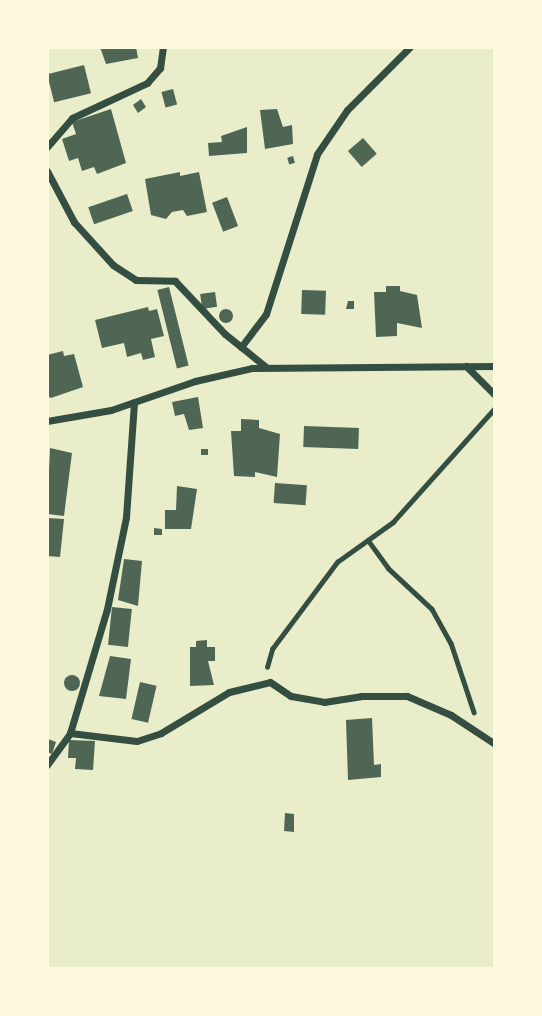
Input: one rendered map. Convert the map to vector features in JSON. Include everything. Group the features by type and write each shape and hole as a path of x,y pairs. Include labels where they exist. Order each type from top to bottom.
{"street":[{"path":"47,147 72,118 146,83 160,68 163,47"},
{"path":"241,347 266,314 317,154 347,110 410,47"},
{"path":"47,171 74,222 113,265 136,280 174,281 266,368"},
{"path":"466,366 495,395"},
{"path":"47,421 134,402 223,373 266,368 495,366"},
{"path":"47,765 70,733 107,609 126,517 134,402"},
{"path":"70,733 137,741 161,733 229,692 262,682 291,696 324,702 361,695 407,696 481,733 495,744"}],"path":[{"path":"262,682 272,649 337,562 393,522 430,486 495,409"},
{"path":"368,540 388,568 432,609 451,643 481,733"}],"building":[{"path":"100,47 136,47 138,58 106,64"},
{"path":"84,65 91,93 54,102 47,74"},
{"path":"173,89 177,104 166,108 161,92"},
{"path":"141,99 146,107 138,113 133,105"},
{"path":"111,109 126,163 97,174 94,167 82,171 78,158 69,161 62,139 76,134 72,122"},
{"path":"277,109 283,127 292,125 293,144 265,149 260,110"},
{"path":"247,127 247,153 209,156 208,143 222,142 221,136"},
{"path":"363,138 377,154 362,167 348,151"},
{"path":"293,156 295,163 289,164 287,158"},
{"path":"180,172 180,176 199,172 207,212 187,216 183,210 172,212 166,219 151,215 145,179"},
{"path":"127,194 133,211 94,224 88,207"},
{"path":"227,197 238,226 223,232 212,203"},
{"path":"386,286 400,286 400,291 417,295 422,328 397,323 397,336 376,337 374,292 386,292"},
{"path":"169,287 189,366 177,368 157,290"},
{"path":"302,290 326,291 325,315 301,314"},
{"path":"215,292 217,307 202,309 200,294"},
{"path":"348,301 354,301 354,309 346,309"},
{"path":"148,307 149,311 157,309 164,336 151,339 155,357 143,360 141,353 127,357 124,343 102,348 95,320"},
{"path":"223,309 229,309 233,316 229,323 223,323 219,319 219,313"},
{"path":"63,351 64,356 74,354 83,387 51,398 47,396 47,355"},
{"path":"198,397 203,428 189,430 184,414 175,416 172,402"},
{"path":"241,419 259,420 259,428 280,434 277,477 255,472 255,477 234,476 231,431 241,431"},
{"path":"304,426 359,428 358,449 303,447"},
{"path":"50,448 72,453 64,516 47,514"},
{"path":"201,449 208,449 208,455 201,455"},
{"path":"275,483 307,485 306,505 274,503"},
{"path":"177,486 197,489 191,529 165,529 165,510 176,510"},
{"path":"47,518 64,519 60,557 47,556"},
{"path":"154,528 162,529 162,535 154,535"},
{"path":"124,559 142,561 138,606 118,600"},
{"path":"112,607 132,609 128,647 108,645"},
{"path":"207,640 207,647 215,647 215,661 208,661 214,685 190,686 190,647 196,647 196,641"},
{"path":"110,656 131,659 126,699 99,696"},
{"path":"69,675 75,675 80,683 78,689 69,691 64,686 64,680"},
{"path":"140,682 157,686 148,723 131,719"},
{"path":"372,718 374,765 381,764 381,777 348,780 346,720"},
{"path":"48,739 56,742 52,754 47,752"},
{"path":"69,740 95,741 93,770 75,769 76,758 68,758"},
{"path":"285,813 294,814 294,832 284,831"}]}
